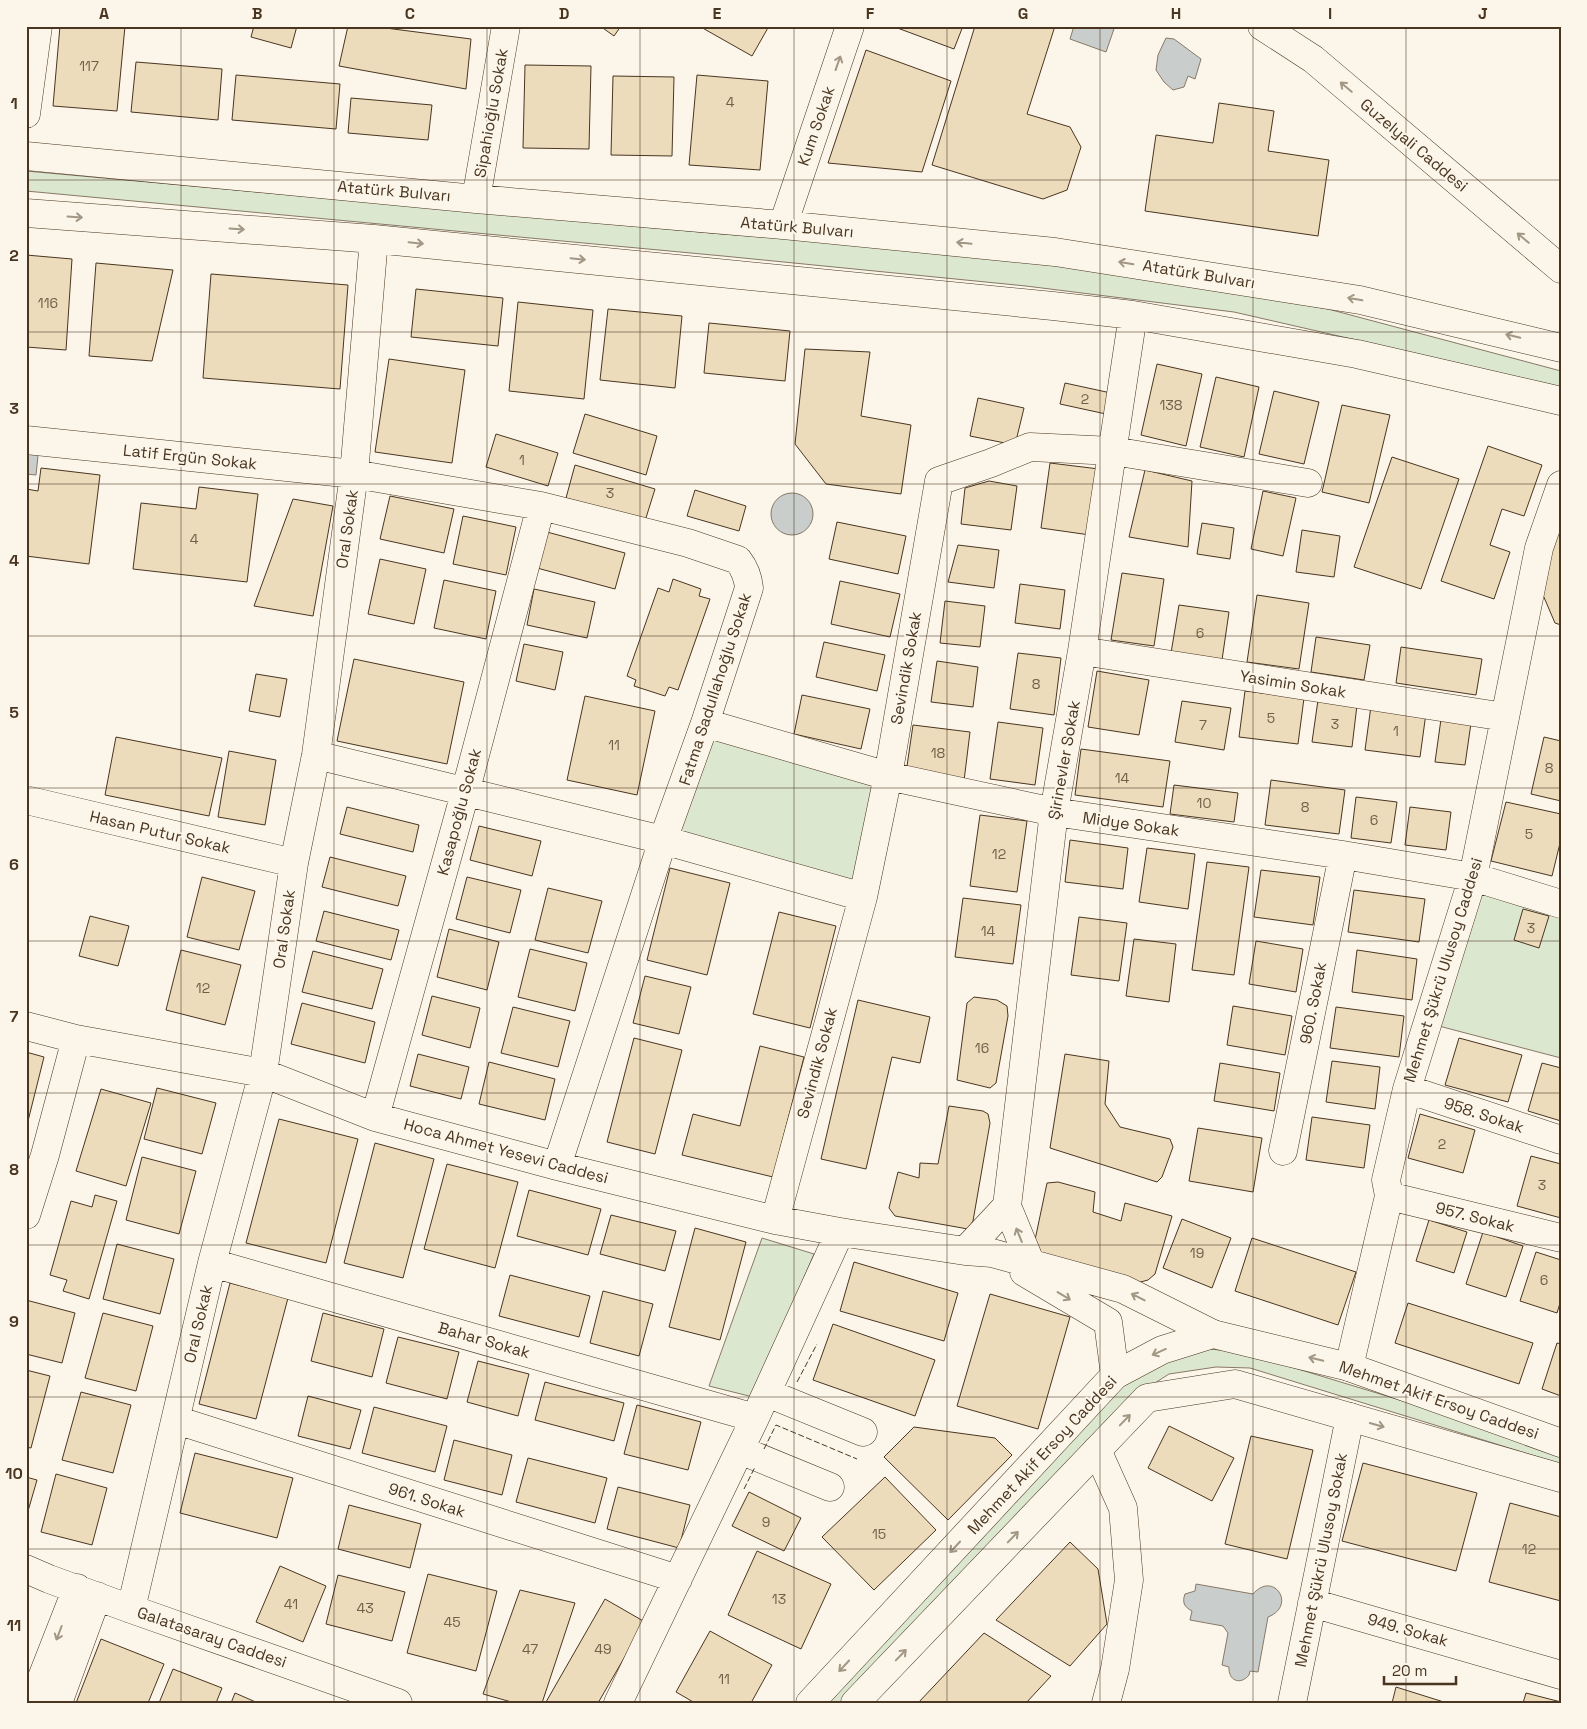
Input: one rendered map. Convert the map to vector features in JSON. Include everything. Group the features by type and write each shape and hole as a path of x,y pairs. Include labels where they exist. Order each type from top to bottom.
{"street":[{"path":"26,114 38,26"},
{"name":"Sipahioğlu Sokak","path":"476,199 506,26"},
{"name":"Kum Sokak","path":"783,225 850,26"},
{"name":"Guzelyali Caddesi","path":"1262,26 1313,59 1561,269"},
{"name":"Atatürk Bulvarı","path":"26,156 476,199 783,225 1055,252 1360,300 1561,348"},
{"path":"26,213 374,239 1133,315 1357,354 1561,401"},
{"name":"Oral Sokak","path":"131,1608 212,1263 263,1073 294,864 316,755 354,474 374,239"},
{"name":"Şirinevler Sokak","path":"1031,1264 1008,1206 1054,812 1082,651 1133,315"},
{"name":"Latif Ergün Sokak","path":"26,440 354,474"},
{"name":"Sevindik Sokak","path":"774,1220 863,897 888,776 939,481 1030,447 1113,450 1308,482"},
{"name":"Fatma Sadullahoğlu Sokak","path":"354,474 541,506 688,543 738,560 746,573 749,588 557,1166"},
{"name":"Mehmet Şükrü Ulusoy Caddesi","path":"1349,1367 1389,1196 1386,1180 1407,1089 1473,876 1539,548 1561,485"},
{"name":"Kasapoğlu Sokak","path":"375,1117 465,793 541,506"},
{"name":"Yasimin Sokak","path":"1082,651 1505,716"},
{"name":"Midye Sokak","path":"705,723 888,776 1054,812 1473,876 1561,904"},
{"path":"316,755 465,793 664,840 863,897"},
{"name":"Hasan Putur Sokak","path":"26,800 294,864"},
{"name":"960. Sokak","path":"1283,1151 1343,855"},
{"name":"Hoca Ahmet Yesevi Caddesi","path":"26,1026 76,1039 263,1073 375,1117 557,1166 774,1220 965,1251 992,1253 1123,1289 1212,1334"},
{"path":"26,1215 36,1152 76,1039"},
{"name":"958. Sokak","path":"1407,1089 1561,1140"},
{"name":"957. Sokak","path":"1389,1196 1561,1238"},
{"path":"965,1251 1008,1206"},
{"path":"618,1703 767,1393 840,1232"},
{"name":"Hoca Ahmet Yesevi Caddesi","path":"992,1253 1108,1322 1115,1375"},
{"name":"Bahar Sokak","path":"212,1263 755,1418"},
{"name":"Mehmet Akif Ersoy Caddesi","path":"810,1703 1115,1375 1162,1350 1212,1334 1349,1367 1561,1443"},
{"path":"855,1703 1146,1398 1235,1384 1561,1478"},
{"path":"767,1393 863,1432"},
{"name":"Mehmet Şükrü Ulusoy Sokak","path":"1292,1703 1350,1417"},
{"name":"961. Sokak","path":"176,1420 678,1579"},
{"path":"740,1450 830,1487"},
{"path":"1097,1450 1123,1508 1129,1580 1115,1669 1106,1703"},
{"name":"Galatasaray Caddesi","path":"26,1569 398,1703"},
{"path":"32,1703 87,1592"},
{"path":"58,1703 87,1592"},
{"name":"949. Sokak","path":"1312,1603 1561,1675"}],"green space":[{"path":"26,171 722,234 866,244 1093,267 1328,309 1561,371 1561,387 1234,312 1026,286 26,191"},
{"path":"707,731 879,781 858,888 672,835"},
{"path":"1478,886 1561,909 1561,1058 1435,1025"},
{"path":"762,1238 814,1254 753,1397 709,1386"},
{"path":"1209,1349 1242,1352 1561,1449 1561,1464 1250,1368 1216,1367 1169,1374 1144,1390 839,1703 821,1703 1120,1384 1159,1361"}],"shaded area":[{"path":"1074,26 1115,26 1106,52 1070,39"},
{"path":"1166,38 1174,39 1201,59 1195,79 1188,76 1184,87 1173,90 1164,82 1156,70 1158,55"},
{"path":"26,445 39,446 36,475 26,474"},
{"path":"796,493 804,496 810,502 813,514 810,526 804,532 788,535 780,532 774,526 771,510 774,502 780,496"},
{"path":"1196,1584 1253,1594 1261,1588 1268,1586 1275,1588 1279,1592 1282,1599 1281,1605 1277,1612 1268,1617 1258,1672 1250,1671 1246,1678 1238,1681 1235,1680 1230,1675 1229,1667 1222,1665 1228,1633 1223,1626 1190,1620 1192,1611 1184,1604 1184,1597 1185,1594 1195,1591"}],"building":[{"path":"60,26 125,26 117,111 53,106"},
{"path":"254,26 297,26 291,48 251,37"},
{"path":"348,26 370,26 471,39 466,89 339,66"},
{"path":"600,26 621,26 614,36"},
{"path":"699,26 769,26 752,56"},
{"path":"892,26 963,26 954,49"},
{"path":"975,26 1055,26 1027,114 1070,127 1081,147 1067,190 1043,199 932,165"},
{"path":"866,50 951,81 922,172 828,163"},
{"path":"136,62 222,69 218,120 131,112"},
{"path":"525,65 591,66 589,149 523,148"},
{"path":"236,75 340,84 336,129 232,120"},
{"path":"697,75 768,81 760,170 689,165"},
{"path":"613,76 674,77 672,156 611,155"},
{"path":"351,98 432,105 428,140 348,133"},
{"path":"1219,103 1274,111 1268,151 1329,160 1318,236 1145,211 1156,135 1213,143"},
{"path":"26,255 72,259 66,350 26,347"},
{"path":"96,263 173,270 152,361 89,356"},
{"path":"211,274 348,285 340,389 203,378"},
{"path":"416,289 503,298 498,346 411,337"},
{"path":"518,302 593,310 584,399 509,391"},
{"path":"608,309 682,316 675,388 600,380"},
{"path":"709,323 790,331 785,381 704,373"},
{"path":"805,349 870,352 861,416 911,425 901,494 826,484 795,444"},
{"path":"389,359 465,370 452,463 375,452"},
{"path":"1157,364 1202,374 1186,446 1141,435"},
{"path":"1216,377 1259,387 1244,457 1200,447"},
{"path":"1065,383 1111,393 1106,414 1060,404"},
{"path":"1274,391 1319,402 1304,464 1259,454"},
{"path":"978,398 1024,408 1015,445 970,436"},
{"path":"1342,405 1390,415 1369,503 1322,492"},
{"path":"585,414 657,436 646,475 573,453"},
{"path":"496,434 558,453 548,486 486,467"},
{"path":"1488,446 1542,465 1524,516 1502,509 1490,545 1510,552 1494,599 1441,581"},
{"path":"1392,457 1459,479 1421,589 1354,567"},
{"path":"1050,463 1099,469 1090,535 1041,528"},
{"path":"575,465 655,489 645,521 566,498"},
{"path":"41,468 100,475 89,564 26,556 26,489 38,491"},
{"path":"1145,470 1192,481 1188,547 1129,537"},
{"path":"989,481 1017,486 1011,530 961,524 965,488"},
{"path":"199,487 258,494 247,582 133,569 141,503 196,509"},
{"path":"695,490 746,506 739,531 687,516"},
{"path":"1263,491 1296,498 1283,556 1251,549"},
{"path":"390,496 454,509 444,553 380,539"},
{"path":"293,499 333,506 313,616 254,606"},
{"path":"1561,515 1561,625 1555,623 1540,588"},
{"path":"463,516 516,527 506,575 453,564"},
{"path":"837,522 906,536 898,574 829,559"},
{"path":"1202,523 1234,528 1230,559 1197,554"},
{"path":"1302,530 1340,536 1334,577 1296,572"},
{"path":"547,532 625,553 615,589 537,568"},
{"path":"958,545 999,550 994,588 948,582"},
{"path":"380,559 426,569 414,624 368,614"},
{"path":"1122,573 1164,579 1154,646 1111,640"},
{"path":"673,579 701,589 699,596 710,599 678,690 669,687 665,696 634,686 636,680 627,676 658,588 669,592"},
{"path":"444,580 496,591 486,639 434,628"},
{"path":"840,581 900,594 890,637 831,624"},
{"path":"1020,584 1065,590 1060,629 1015,623"},
{"path":"534,589 595,602 587,638 527,625"},
{"path":"1257,595 1309,603 1299,669 1247,662"},
{"path":"945,601 985,606 980,647 940,643"},
{"path":"1179,605 1229,612 1222,660 1171,653"},
{"path":"1316,637 1370,645 1364,680 1311,672"},
{"path":"824,642 885,655 877,691 816,677"},
{"path":"524,644 563,652 555,690 516,681"},
{"path":"1401,647 1482,659 1476,695 1396,683"},
{"path":"1018,653 1061,658 1054,715 1010,709"},
{"path":"354,659 464,682 447,764 337,741"},
{"path":"937,661 978,667 973,707 931,702"},
{"path":"1097,671 1149,680 1139,735 1088,727"},
{"path":"256,674 287,679 280,717 249,711"},
{"path":"1245,691 1304,698 1298,744 1239,737"},
{"path":"802,695 870,709 861,749 794,734"},
{"path":"585,696 655,711 637,795 567,780"},
{"path":"1318,700 1357,705 1352,747 1312,742"},
{"path":"1182,701 1231,708 1224,750 1175,742"},
{"path":"1371,706 1426,713 1420,757 1365,750"},
{"path":"1442,712 1472,716 1465,765 1435,762"},
{"path":"998,722 1043,728 1035,785 990,779"},
{"path":"913,725 970,732 964,781 906,773"},
{"path":"116,737 222,758 209,816 105,795"},
{"path":"1544,737 1561,741 1561,801 1531,794"},
{"path":"1081,749 1170,761 1163,807 1075,795"},
{"path":"229,751 276,760 265,825 218,817"},
{"path":"1271,780 1345,790 1339,834 1265,825"},
{"path":"1174,785 1238,793 1234,822 1170,814"},
{"path":"1356,797 1397,802 1391,843 1351,838"},
{"path":"1506,802 1561,814 1561,839 1552,876 1491,861"},
{"path":"347,807 419,825 413,852 340,834"},
{"path":"1410,807 1451,812 1446,850 1405,845"},
{"path":"980,815 1027,821 1017,892 970,886"},
{"path":"479,826 541,841 532,876 470,860"},
{"path":"1070,840 1128,848 1123,889 1065,882"},
{"path":"1147,848 1195,854 1188,909 1139,902"},
{"path":"330,857 406,876 398,906 322,887"},
{"path":"1207,862 1249,867 1234,975 1192,970"},
{"path":"670,868 730,883 707,975 647,960"},
{"path":"1261,870 1320,877 1313,925 1254,917"},
{"path":"202,877 255,891 239,950 187,937"},
{"path":"467,877 521,890 510,933 456,919"},
{"path":"548,888 602,901 588,953 535,940"},
{"path":"1354,890 1425,899 1419,942 1348,932"},
{"path":"963,898 1021,905 1013,964 955,957"},
{"path":"1523,909 1549,916 1539,948 1514,940"},
{"path":"324,911 399,930 391,960 316,941"},
{"path":"779,912 836,926 810,1028 753,1014"},
{"path":"90,916 129,926 118,966 79,956"},
{"path":"1079,917 1127,923 1119,981 1071,975"},
{"path":"449,929 499,942 487,990 437,977"},
{"path":"1134,939 1176,944 1169,1002 1126,996"},
{"path":"1256,941 1303,949 1296,992 1249,984"},
{"path":"530,949 587,963 575,1011 518,997"},
{"path":"181,950 241,965 225,1025 166,1010"},
{"path":"1357,950 1417,959 1412,1000 1352,992"},
{"path":"313,951 383,969 372,1009 302,992"},
{"path":"645,976 691,987 679,1034 633,1023"},
{"path":"432,996 480,1008 470,1048 422,1035"},
{"path":"974,997 997,1000 1007,1006 1008,1016 996,1083 990,1088 957,1080 967,1003"},
{"path":"858,1000 930,1017 920,1063 892,1057 866,1169 821,1159"},
{"path":"302,1003 375,1022 365,1063 291,1044"},
{"path":"1233,1006 1292,1016 1285,1055 1227,1045"},
{"path":"513,1007 570,1021 558,1067 501,1053"},
{"path":"1336,1007 1404,1016 1399,1057 1330,1048"},
{"path":"634,1038 682,1050 655,1154 607,1142"},
{"path":"1459,1038 1522,1055 1508,1102 1445,1085"},
{"path":"760,1046 804,1057 773,1177 682,1155 693,1114 740,1126"},
{"path":"26,1052 44,1057 26,1129"},
{"path":"418,1054 469,1067 461,1099 410,1086"},
{"path":"1065,1054 1109,1061 1105,1104 1120,1127 1170,1139 1173,1147 1162,1177 1157,1182 1050,1148"},
{"path":"1332,1061 1380,1067 1375,1109 1326,1102"},
{"path":"489,1062 555,1079 545,1120 479,1104"},
{"path":"1220,1063 1280,1073 1274,1111 1214,1101"},
{"path":"1542,1063 1561,1068 1561,1121 1528,1111"},
{"path":"157,1088 216,1103 202,1154 144,1139"},
{"path":"101,1089 151,1103 126,1186 76,1171"},
{"path":"949,1106 983,1111 988,1114 990,1123 973,1221 968,1229 895,1216 889,1208 898,1172 919,1178 920,1163 938,1164"},
{"path":"1420,1114 1475,1130 1463,1173 1408,1158"},
{"path":"1312,1117 1370,1125 1364,1168 1306,1160"},
{"path":"279,1119 358,1139 326,1263 246,1243"},
{"path":"1198,1128 1262,1138 1253,1192 1189,1181"},
{"path":"375,1143 434,1159 403,1278 344,1263"},
{"path":"1531,1156 1561,1164 1561,1218 1517,1206"},
{"path":"142,1157 196,1171 179,1234 126,1220"},
{"path":"447,1164 518,1182 495,1268 424,1249"},
{"path":"1058,1182 1095,1192 1093,1212 1121,1221 1125,1203 1172,1216 1155,1274 1148,1280 1133,1284 1040,1254 1035,1240 1047,1183"},
{"path":"529,1190 601,1209 588,1255 517,1236"},
{"path":"95,1195 117,1201 89,1299 63,1291 67,1280 50,1275 71,1201 92,1207"},
{"path":"611,1215 676,1231 665,1271 600,1254"},
{"path":"1182,1219 1231,1238 1212,1288 1163,1268"},
{"path":"1429,1220 1467,1232 1454,1273 1416,1261"},
{"path":"695,1228 746,1242 720,1340 669,1327"},
{"path":"1483,1232 1523,1246 1506,1297 1466,1284"},
{"path":"1252,1238 1356,1272 1338,1325 1235,1291"},
{"path":"117,1244 174,1259 160,1314 103,1299"},
{"path":"1536,1252 1561,1260 1561,1300 1557,1313 1520,1301"},
{"path":"854,1262 958,1293 944,1341 840,1311"},
{"path":"510,1275 590,1296 579,1337 499,1316"},
{"path":"230,1283 288,1298 256,1419 199,1404"},
{"path":"603,1291 653,1304 639,1356 590,1343"},
{"path":"990,1294 1070,1317 1038,1429 957,1406"},
{"path":"26,1300 75,1313 62,1363 26,1354"},
{"path":"1408,1303 1533,1343 1519,1384 1395,1343"},
{"path":"103,1313 153,1326 136,1391 85,1378"},
{"path":"323,1313 384,1329 372,1377 311,1361"},
{"path":"833,1324 935,1360 915,1416 813,1380"},
{"path":"398,1337 459,1352 447,1399 386,1383"},
{"path":"1557,1343 1561,1344 1561,1396 1542,1389"},
{"path":"478,1361 529,1374 518,1416 467,1402"},
{"path":"26,1370 50,1376 31,1448 26,1447"},
{"path":"545,1382 624,1403 614,1441 535,1420"},
{"path":"81,1392 131,1405 113,1473 62,1460"},
{"path":"308,1396 361,1410 350,1449 298,1436"},
{"path":"637,1405 701,1422 688,1470 624,1454"},
{"path":"374,1407 447,1426 435,1472 362,1453"},
{"path":"1169,1426 1234,1458 1212,1501 1148,1468"},
{"path":"914,1427 995,1438 1012,1455 948,1520 884,1457"},
{"path":"1251,1436 1313,1450 1287,1559 1225,1544"},
{"path":"454,1440 512,1455 502,1495 444,1480"},
{"path":"195,1453 293,1478 277,1538 180,1513"},
{"path":"528,1458 607,1478 595,1523 516,1502"},
{"path":"1363,1463 1477,1493 1456,1571 1342,1541"},
{"path":"56,1474 107,1488 92,1545 41,1532"},
{"path":"26,1477 37,1480 26,1518"},
{"path":"885,1477 936,1530 874,1590 822,1537"},
{"path":"618,1487 690,1505 679,1548 607,1529"},
{"path":"749,1492 801,1518 784,1551 732,1526"},
{"path":"1510,1503 1561,1517 1561,1601 1489,1582"},
{"path":"349,1505 421,1524 410,1568 338,1549"},
{"path":"1070,1542 1098,1569 1107,1624 1070,1666 996,1620"},
{"path":"757,1551 831,1584 801,1649 728,1615"},
{"path":"280,1566 326,1586 303,1642 256,1622"},
{"path":"428,1574 497,1591 476,1671 407,1653"},
{"path":"338,1575 405,1592 392,1641 326,1624"},
{"path":"520,1590 575,1603 542,1703 515,1703 483,1694"},
{"path":"605,1599 645,1622 598,1703 546,1702"},
{"path":"710,1631 772,1665 751,1703 695,1703 676,1692"},
{"path":"984,1633 1051,1676 1026,1703 918,1703"},
{"path":"101,1639 164,1664 148,1703 76,1703"},
{"path":"173,1669 222,1688 216,1703 159,1703"},
{"path":"1396,1687 1447,1703 1392,1703"},
{"path":"235,1693 258,1703 231,1703"},
{"path":"1526,1693 1561,1702 1561,1703 1523,1703"}],"fence":[{"path":"797,1382 817,1344"},
{"path":"764,1449 776,1425 857,1459"},
{"path":"744,1489 755,1467"}]}
